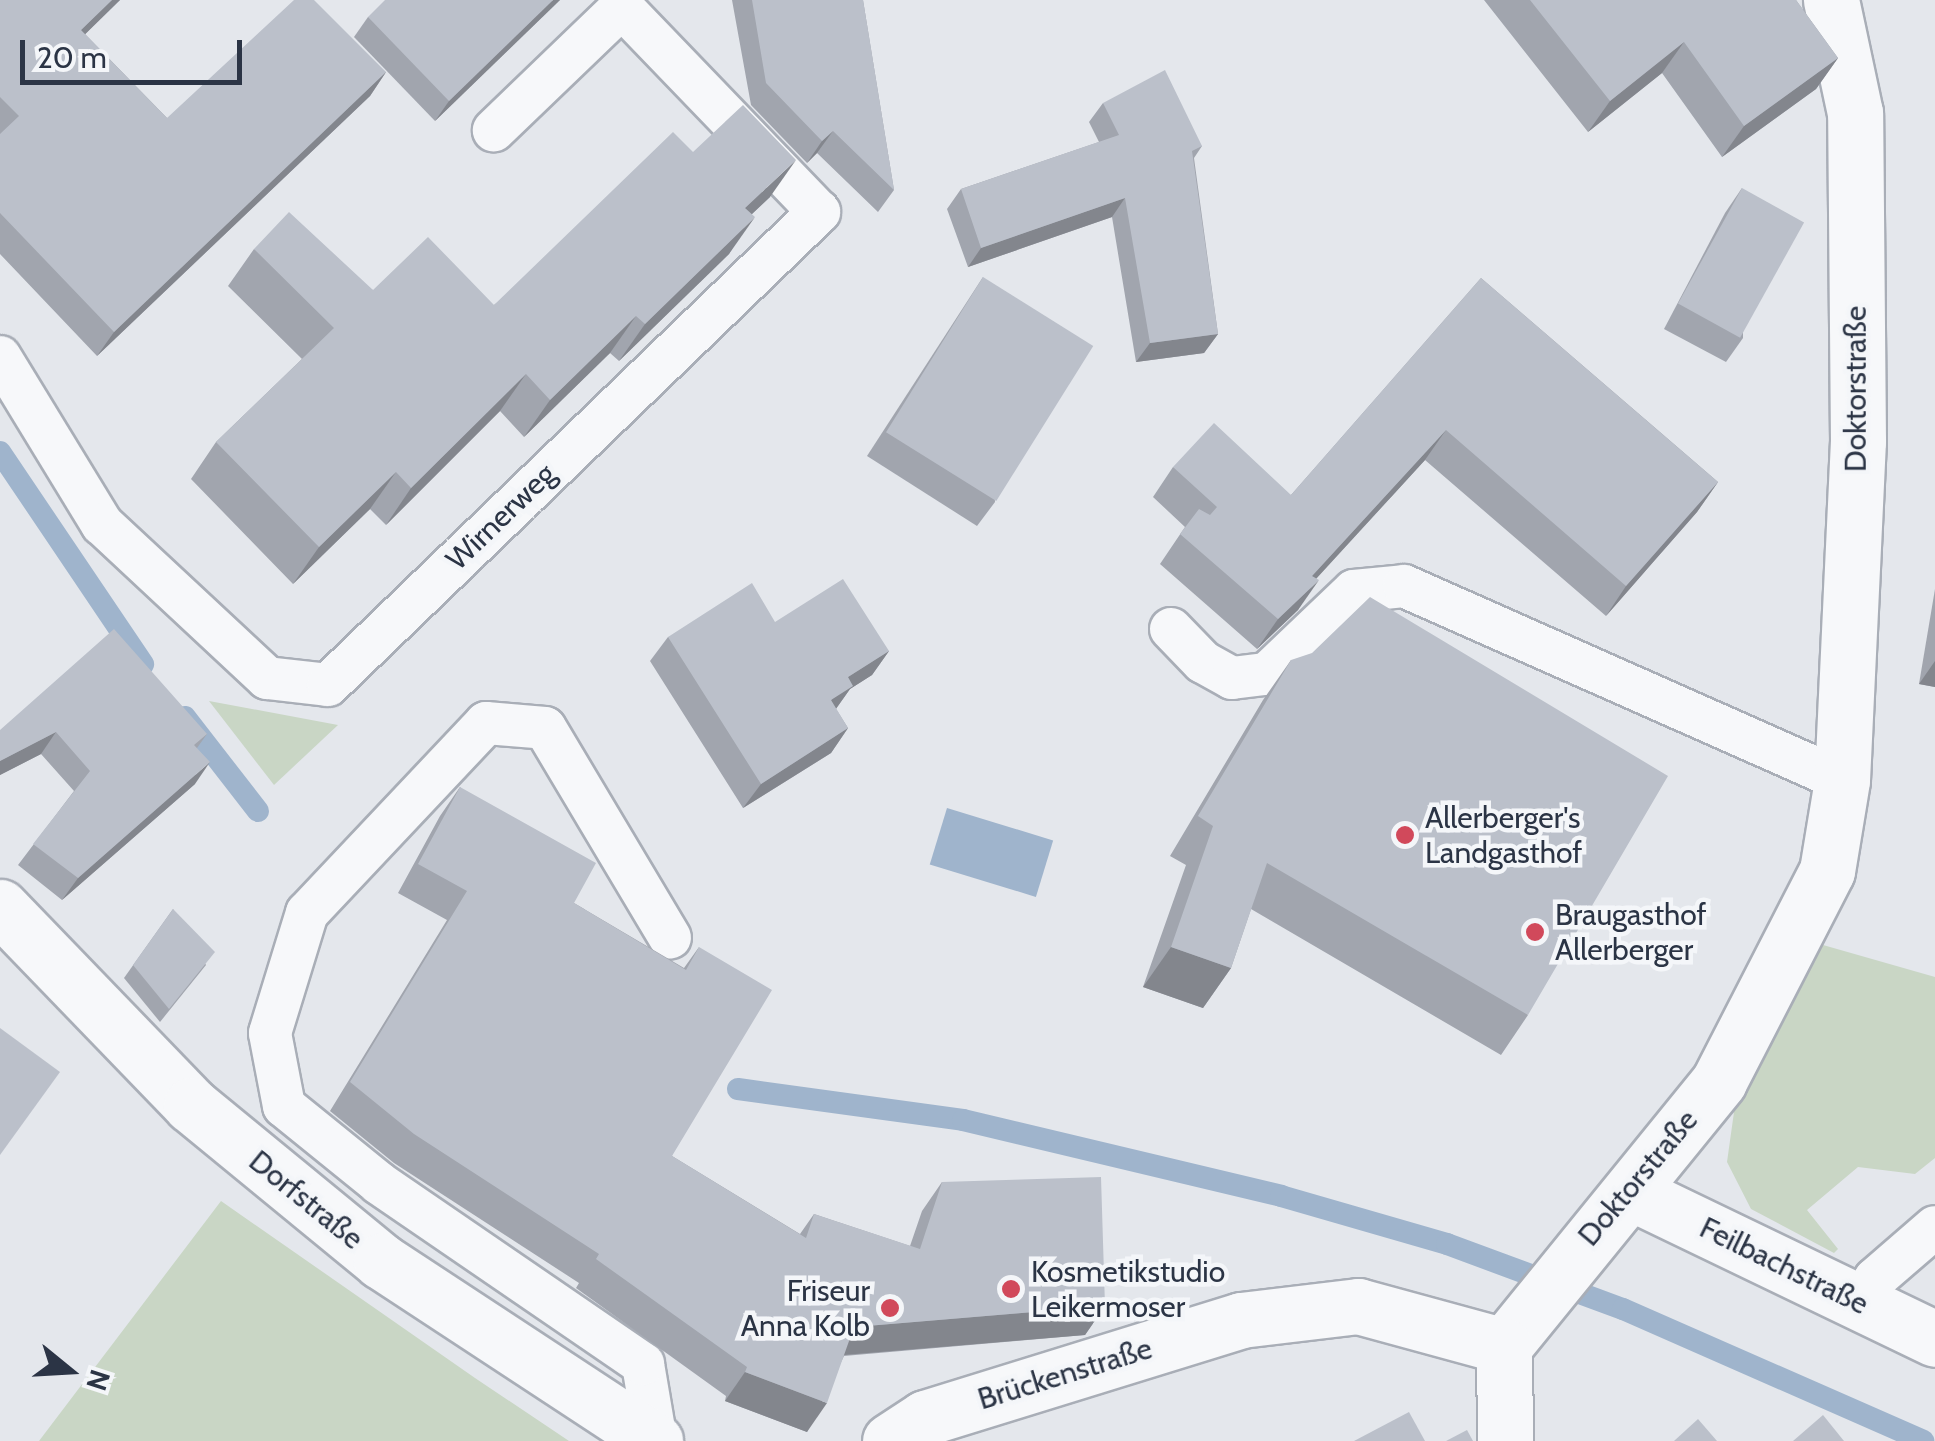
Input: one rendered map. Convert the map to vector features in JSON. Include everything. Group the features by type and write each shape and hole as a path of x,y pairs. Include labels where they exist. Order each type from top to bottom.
{"street":[{"name":"Doktorstraße","path":"1515,1331 1576,1251 1632,1193 1719,1081 1827,870 1842,780 1858,440 1855,113 1831,0"},
{"name":"Dorfstraße","path":"0,907 190,1105 366,1249 656,1441"},
{"name":"Feilbachstraße","path":"1632,1193 1935,1339"},
{"name":"Brückenstraße","path":"890,1441 925,1418 1241,1320 1358,1306 1515,1331"},
{"path":"1505,1441 1515,1331"}],"lane":[{"name":"Wirnerweg","path":"0,357 102,524 267,678 328,685 819,212 625,4 494,130"},
{"path":"1171,629 1203,662 1232,678 1267,674 1354,591 1404,586 1842,780"},
{"path":"656,1441 643,1364 379,1183 284,1106 270,1032 306,912 486,723 545,728 670,938"},
{"path":"1864,1304 1875,1279 1935,1226"}],"green space":[{"path":"209,701 338,725 274,785"},
{"path":"1823,945 1935,977 1935,1158 1915,1174 1858,1167 1807,1210 1838,1249 1834,1253 1751,1209 1727,1162 1735,1105"},
{"path":"221,1201 475,1378 569,1441 39,1441"}],"water":[{"path":"947,808 1053,840 1036,897 930,864"}],"building":[{"path":"0,0 112,0 81,30 167,118 294,0 314,0 386,72 114,332 0,213 0,134 19,116 0,97"},
{"path":"385,0 553,0 449,101 368,17"},
{"path":"752,0 863,0 894,190 833,131 822,141 766,83"},
{"path":"1530,0 1796,0 1838,58 1744,126 1684,42 1610,101"},
{"path":"1165,70 1202,146 1192,151 1218,334 1150,343 1125,198 981,248 961,189 1119,135 1103,103"},
{"path":"743,105 796,160 745,208 755,217 645,324 636,316 550,400 526,374 411,488 396,472 319,547 216,442 334,328 254,249 289,212 373,290 428,237 494,305 673,132 693,152"},
{"path":"1742,188 1804,222 1740,338 1678,303"},
{"path":"983,277 1093,346 996,501 886,432"},
{"path":"1481,278 1718,482 1626,586 1446,430 1312,576 1319,580 1278,619 1180,534 1199,509 1210,515 1217,507 1173,467 1214,423 1291,495"},
{"path":"843,579 889,651 848,677 853,686 831,700 848,728 761,784 668,637 752,583 775,622"},
{"name":"Allerberger's Landgasthof","path":"1370,597 1668,776 1528,1015 1267,863 1231,968 1171,947 1213,826 1198,816 1291,660 1312,653"},
{"path":"114,629 207,734 194,745 210,762 78,878 33,844 90,771 56,732 0,761 0,730"},
{"path":"460,787 596,863 574,903 686,970 699,947 772,990 672,1156 806,1238 814,1214 920,1249 942,1182 1101,1177 1105,1306 854,1327 827,1403 745,1372 747,1367 596,1259 599,1254 414,1134 350,1082 467,891 418,864"},
{"path":"173,909 215,952 169,1009 133,965"},
{"path":"0,1028 60,1072 0,1155"},
{"path":"1409,1412 1425,1441 1354,1441"},
{"path":"1823,1415 1844,1441 1793,1441"},
{"path":"1698,1419 1717,1441 1674,1441"},
{"path":"1467,1430 1473,1441 1446,1441"}],"waterway":[{"path":"0,452 143,664"},
{"path":"185,717 258,811"},
{"path":"738,1089 963,1120 1281,1196 1447,1244 1623,1309 1923,1441"}],"place":[{"name":"Allerberger's Landgasthof","path":"1405,835"},
{"name":"Braugasthof Allerberger","path":"1535,932"},
{"name":"Kosmetikstudio Leikermoser","path":"1011,1289"},
{"name":"Friseur Anna Kolb","path":"890,1308"}]}
